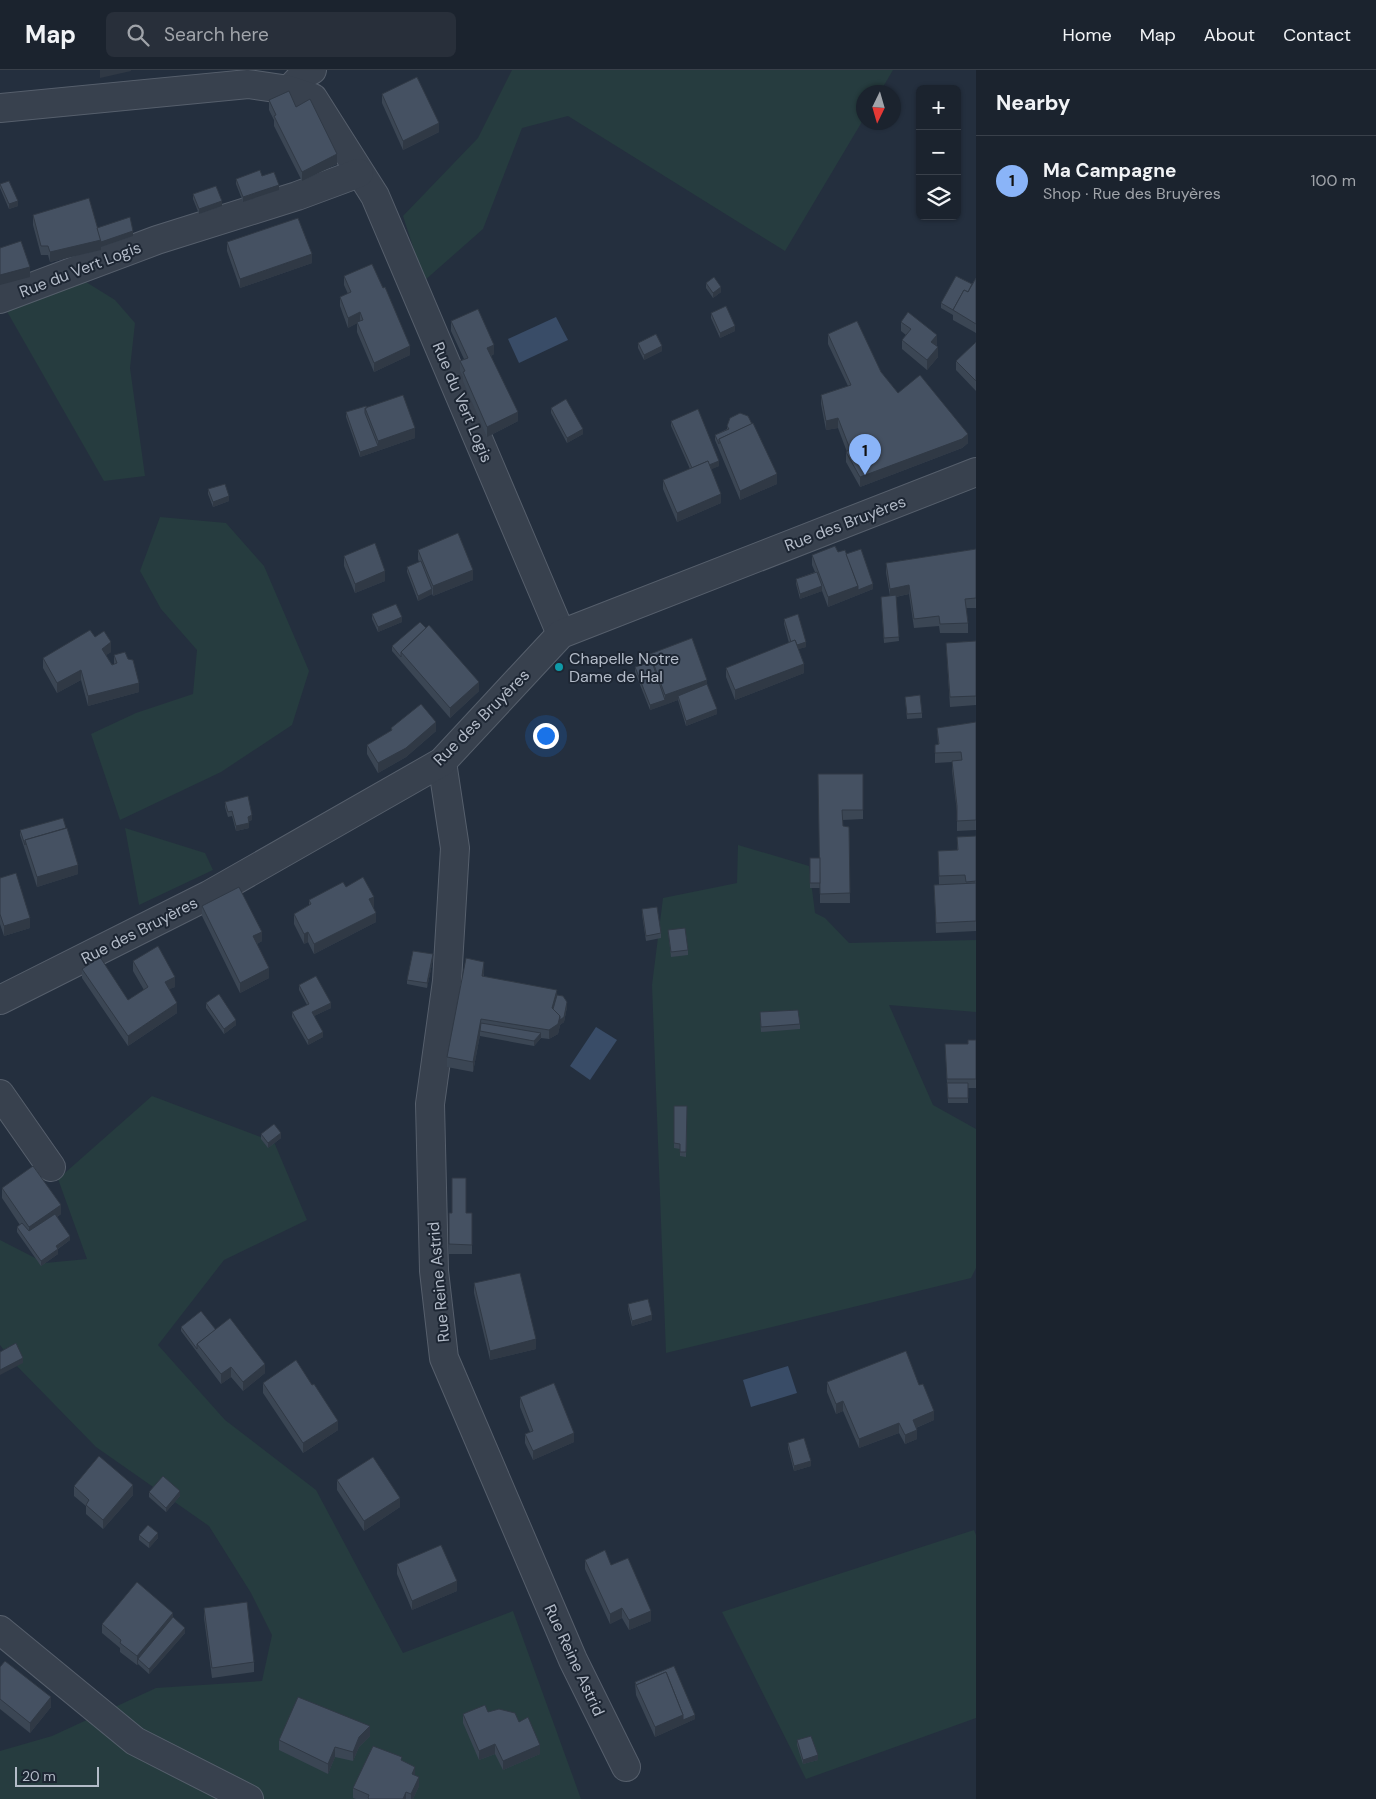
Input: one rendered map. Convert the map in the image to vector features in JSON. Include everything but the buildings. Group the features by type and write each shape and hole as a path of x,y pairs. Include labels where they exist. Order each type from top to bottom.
{"street":[{"path":"289,90 304,74 312,70"},
{"name":"Rue du Vert Logis","path":"0,108 248,84 289,90 313,98 375,196 561,634"},
{"name":"Rue du Vert Logis","path":"0,299 157,240 297,196 359,173"},
{"name":"Rue des Bruyères","path":"0,1000 209,895 442,762 561,634 976,472"},
{"name":"Rue Reine Astrid","path":"442,762 455,848 447,981 430,1104 434,1271 444,1358 573,1660 626,1767"},
{"path":"0,1094 50,1167"},
{"path":"0,1630 135,1741 248,1799"}],"green space":[{"path":"512,70 893,70 884,85 856,85 857,130 785,251 568,116 522,128 483,229 424,281 403,216 478,138"},
{"path":"86,282 115,300 135,323 130,368 145,476 104,481 5,308"},
{"path":"160,517 226,523 264,566 309,671 292,725 221,772 120,820 91,734 136,713 193,694 197,650 161,609 140,571"},
{"path":"125,828 205,853 213,870 139,905"},
{"path":"738,845 809,866 815,913 825,918 849,943 976,940 976,1012 889,1005 933,1105 976,1129 976,1268 971,1278 666,1353 652,985 663,898 737,883"},
{"path":"152,1096 274,1142 307,1220 224,1260 158,1345 225,1420 316,1490 403,1653 513,1611 581,1799 0,1799 0,1751 52,1736 156,1688 262,1681 272,1635 251,1593 209,1526 96,1447 14,1363 0,1345 0,1240 45,1263 87,1259 58,1179"},
{"path":"974,1530 976,1535 976,1718 806,1779 722,1612"}],"water":[{"path":"556,317 568,340 519,363 508,339"},
{"path":"596,1027 617,1040 590,1080 570,1066"},
{"path":"788,1366 797,1393 751,1407 743,1380"}],"place":[{"name":"Ma Campagne","path":"865,475"},
{"name":"Chapelle Notre Dame de Hal","path":"559,667"}]}
